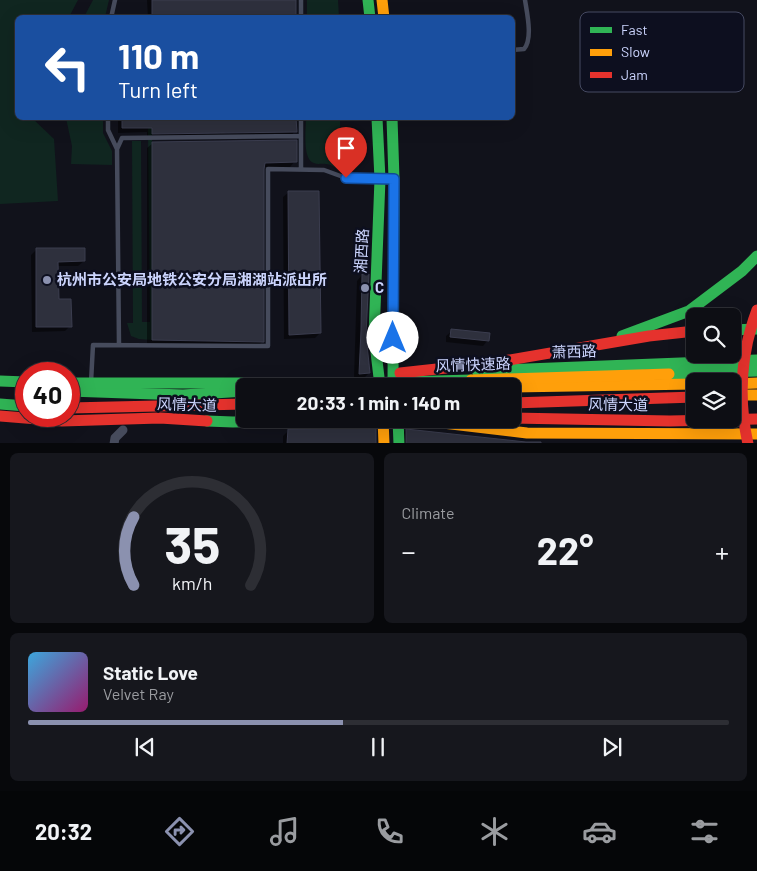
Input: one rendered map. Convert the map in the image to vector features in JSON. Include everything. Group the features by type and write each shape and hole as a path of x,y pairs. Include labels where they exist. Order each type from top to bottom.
{"main road":[{"path":"368,0 370,15"},
{"path":"382,0 384,15"},
{"name":"湘西路","path":"377,120 380,178 374,335 378,378"},
{"name":"湘西路","path":"392,120 394,179 393,378"},
{"path":"593,347 689,311 736,276 757,256"},
{"path":"748,443 743,418 742,371 745,347 757,310"},
{"path":"741,330 757,329"},
{"path":"200,383 286,377 395,374 438,370 593,347 649,336 686,332"},
{"name":"萧西路","path":"419,378 465,371 757,360"},
{"path":"618,365 676,385"},
{"name":"风情快速路","path":"80,383 365,383 757,371"},
{"path":"0,381 15,382"},
{"path":"741,384 757,383"},
{"name":"风情大道","path":"521,387 686,384"},
{"path":"0,386 15,387"},
{"name":"风情大道","path":"80,392 183,395 236,392"},
{"path":"741,395 757,394"},
{"path":"521,403 686,397"},
{"path":"0,404 15,405"},
{"path":"80,408 236,404"},
{"path":"160,418 236,405"},
{"name":"风情大道","path":"0,416 62,421 160,418 236,422"},
{"name":"风情大道","path":"521,418 686,421"},
{"name":"风情大道","path":"741,419 757,419"},
{"path":"383,428 384,443"},
{"path":"398,428 399,443"},
{"path":"485,428 604,443"},
{"path":"527,433 757,434"}],"street":[{"path":"114,443 115,438 123,430"}],"lane":[{"path":"112,15 115,0"},
{"path":"301,0 301,15"},
{"path":"515,50 524,49 527,46 529,29 525,0"},
{"path":"108,120 108,130 116,149 119,346"},
{"path":"301,120 302,169"},
{"path":"116,149 122,138 301,136"},
{"path":"91,392 93,345 268,346 268,169 324,170 346,178 394,179"}],"green space":[{"path":"0,0 78,0 70,15 15,15 15,120 34,120 54,139 58,201 0,204"},
{"path":"93,0 109,0 105,15 85,15"},
{"path":"307,0 338,0 339,15 307,15"},
{"path":"66,120 103,120 103,133 112,151 112,165 71,164 72,146"},
{"path":"306,120 340,120 341,171 330,165 316,164 310,161 306,150"},
{"path":"152,127 152,340 131,336 127,323 133,323 132,141 141,141 142,322 150,322 148,128"}],"building":[{"path":"152,0 296,0 296,15 152,15"},
{"path":"122,120 296,120 297,132 152,134 152,128 122,128"},
{"path":"297,140 297,162 265,163 264,169 264,342 152,340 152,142"},
{"path":"288,191 319,191 321,333 289,335"},
{"name":"杭州市公安局地铁公安分局湘湖站派出所","path":"36,248 85,248 85,261 58,262 59,299 71,299 72,327 36,327"},
{"path":"362,274 369,274 366,335 370,373 359,374 361,330"},
{"path":"451,329 490,333 489,341 450,337"},
{"path":"376,428 376,443 287,443 288,429"},
{"path":"406,429 541,442 541,443 406,443"}],"traffic: fast":[{"path":"368,0 370,15"},
{"path":"377,120 380,179 374,335 379,378"},
{"path":"392,120 394,179 393,378"},
{"path":"622,336 689,311 742,271 757,256"},
{"path":"741,330 757,329"},
{"path":"477,371 757,360"},
{"path":"669,374 757,371"},
{"path":"0,381 15,382"},
{"path":"80,383 236,383"},
{"path":"80,391 183,395 236,392"},
{"path":"0,404 15,405"},
{"path":"207,421 236,422"},
{"path":"398,428 399,443"}],"traffic: slow":[{"path":"382,0 384,15"},
{"path":"521,378 669,374"},
{"path":"741,384 757,383"},
{"path":"521,387 686,384"},
{"path":"741,395 757,395"},
{"path":"383,428 384,443"},
{"path":"485,428 527,433 757,434"}],"traffic: jam":[{"path":"748,443 743,410 742,377 747,343 757,310"},
{"path":"400,373 492,363 649,336 686,332"},
{"path":"521,403 686,397"},
{"path":"80,408 236,404"},
{"path":"0,416 62,421 160,418 207,421"},
{"path":"521,418 670,421 757,419"}],"place":[{"name":"杭州市公安局地铁公安分局湘湖站派出所","path":"47,280"},
{"name":"C","path":"365,288"}],"route":[{"path":"346,178 394,179 393,338"}]}
